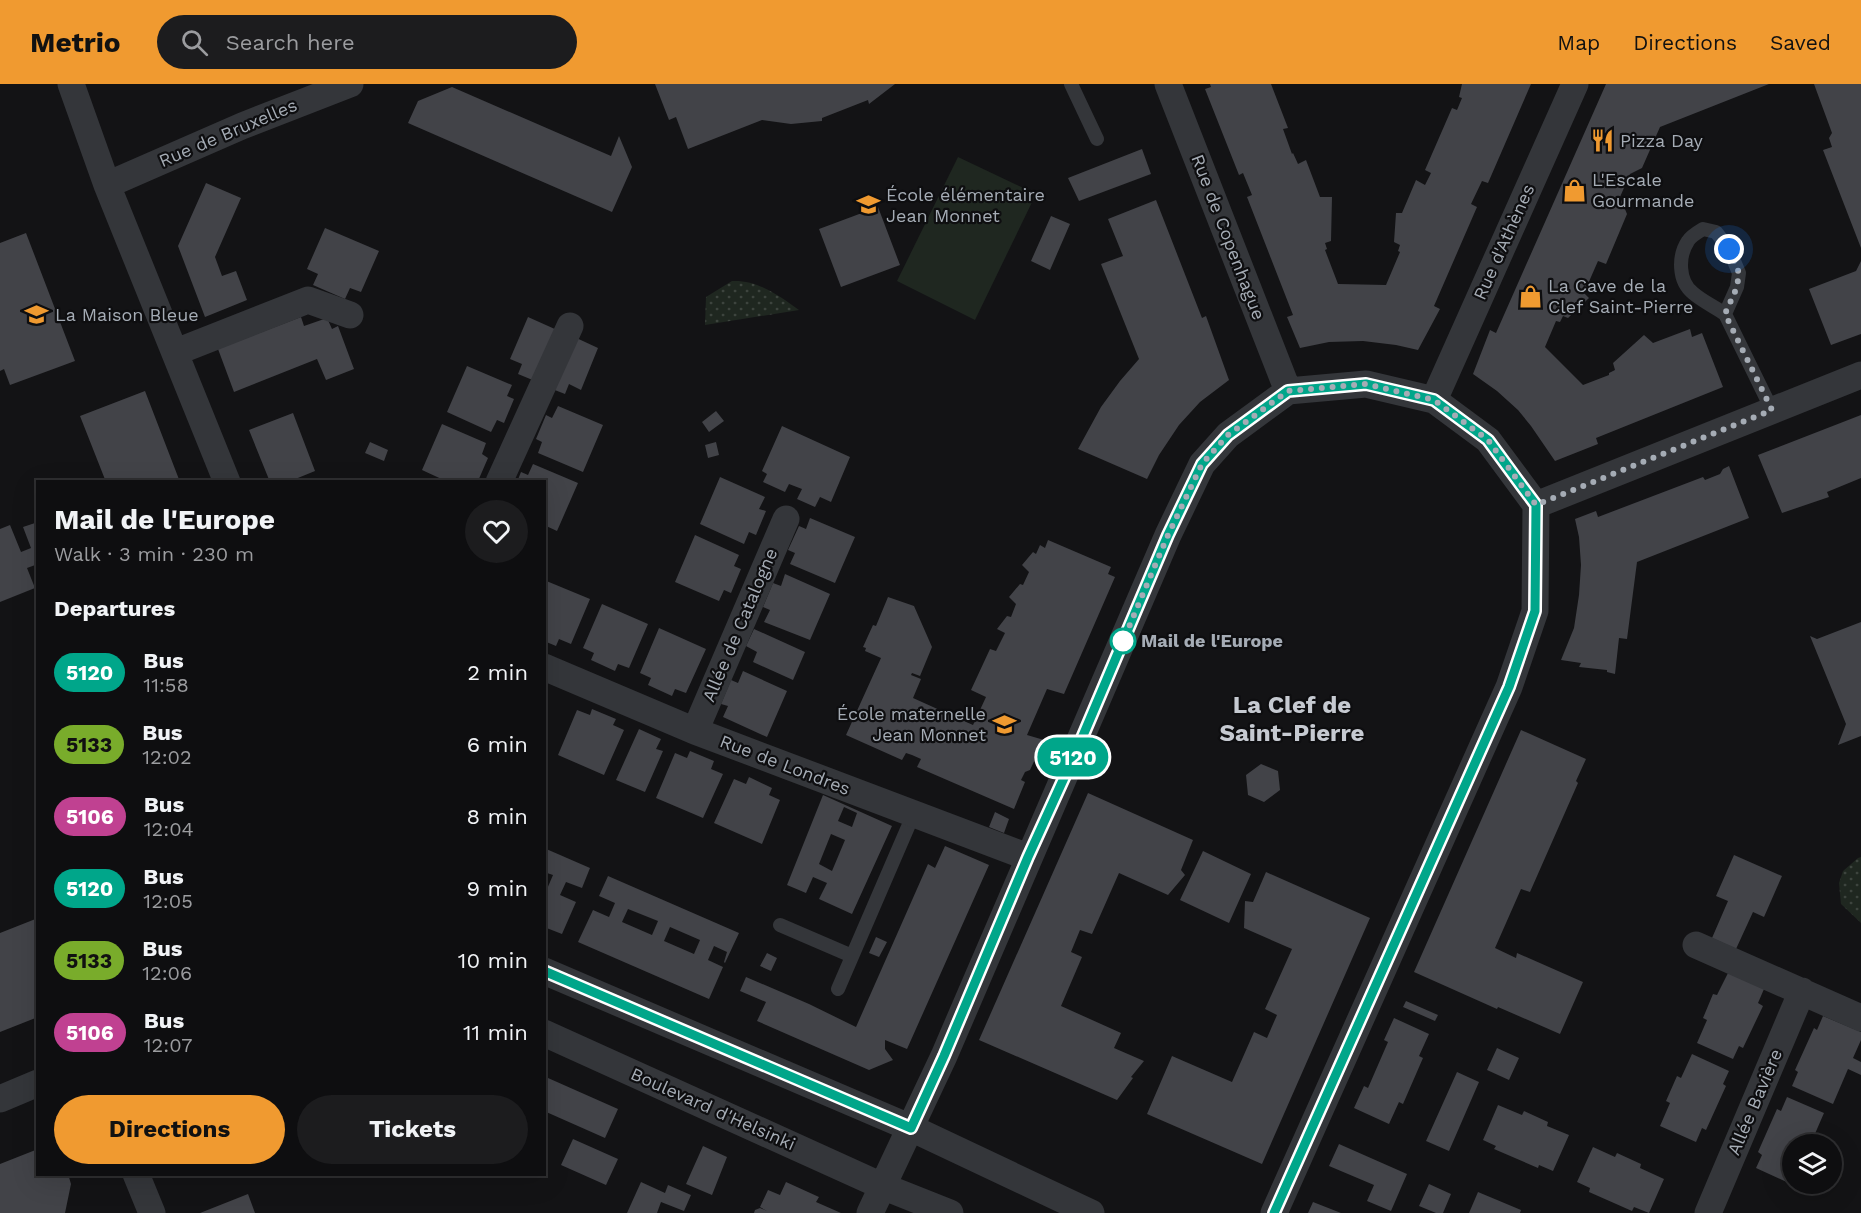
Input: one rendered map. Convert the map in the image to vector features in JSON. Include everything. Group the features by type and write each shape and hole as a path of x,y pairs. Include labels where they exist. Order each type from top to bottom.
{"street":[{"path":"71,84 107,185 226,480"},
{"name":"Rue de Bruxelles","path":"107,185 242,126 350,84"},
{"name":"Rue de Copenhague","path":"1168,84 1288,391"},
{"name":"Rue d'Athènes","path":"1434,400 1575,84"},
{"path":"176,352 308,300 350,315"},
{"path":"500,480 570,326"},
{"path":"1536,505 1861,375"},
{"path":"870,1213 944,1056 1168,535 1202,464 1228,435 1288,391 1366,384 1434,400 1488,440 1536,505 1535,611 1509,687 1274,1213"},
{"name":"Allée de Catalogne","path":"695,730 786,519"},
{"name":"Rue de Londres","path":"546,669 695,730 1028,857"},
{"path":"1696,945 1861,1018"},
{"path":"546,972 911,1128 1091,1213"},
{"name":"Allée Bavière","path":"1708,1213 1802,991"},
{"name":"Boulevard d'Helsinki","path":"546,1034 882,1186 950,1213"},
{"path":"0,1099 36,1084"},
{"path":"137,1176 152,1213"}],"lane":[{"path":"1071,84 1097,139"},
{"path":"1725,314 1737,287 1739,273 1729,249 1716,232 1703,229 1689,239 1682,255 1681,272 1685,285 1693,294 1725,314 1772,410"},
{"path":"838,989 914,813"},
{"path":"780,925 852,956"}],"shaded area":[{"path":"958,157 1036,194 975,320 897,281"},
{"path":"732,281 759,286 799,310 705,325 706,297"},
{"path":"1861,857 1861,923 1841,904 1839,883 1843,871"}],"building":[{"path":"655,84 895,84 869,104 868,100 822,118 822,121 791,124 762,120 688,149 676,117 669,120"},
{"path":"1210,84 1271,84 1288,128 1283,129 1292,154 1298,164 1306,160 1320,197 1332,197 1331,241 1325,243 1327,249 1325,250 1338,284 1386,285 1400,252 1398,251 1400,245 1394,242 1396,213 1402,213 1416,180 1425,185 1431,173 1425,170 1452,108 1457,110 1462,98 1459,97 1462,84 1531,84 1488,183 1482,181 1471,204 1477,207 1434,306 1440,309 1418,350 1363,341 1329,342 1300,348 1287,317 1293,315 1247,197 1252,195 1243,173 1239,175 1205,89 1211,87"},
{"path":"1606,84 1769,84 1660,127 1642,168 1630,174 1620,197 1627,214 1606,264 1598,261 1584,293 1589,298 1568,318 1563,316 1560,322 1556,321 1545,347 1583,385 1609,375 1615,370 1613,363 1644,335 1653,343 1690,329 1692,337 1702,333 1723,387 1596,438 1598,444 1555,461 1518,410 1473,374 1490,330 1496,333"},
{"path":"1814,84 1861,84 1861,248 1823,150 1832,147 1829,138 1832,133"},
{"path":"452,87 611,156 619,136 632,167 612,212 408,123 418,101"},
{"path":"1142,149 1151,174 1079,201 1068,178"},
{"path":"206,183 241,198 215,257 222,276 236,271 247,300 205,317 178,246"},
{"path":"1156,200 1202,318 1206,316 1229,380 1200,402 1179,425 1159,455 1147,479 1078,449 1101,407 1139,359 1101,264 1123,256 1108,219"},
{"path":"878,207 900,265 841,287 819,229"},
{"path":"1051,216 1070,224 1050,270 1031,261"},
{"path":"325,228 379,251 361,292 350,288 345,299 313,285 318,274 307,269"},
{"path":"26,233 75,361 10,385 4,369 0,371 0,243"},
{"path":"1861,261 1861,334 1831,345 1809,289 1856,271"},
{"path":"301,317 304,326 327,318 332,329 338,326 354,369 326,380 317,359 234,392 218,349"},
{"path":"528,317 557,330 535,381 518,374 522,364 510,359"},
{"path":"570,335 598,348 581,390 569,384 565,394 547,387"},
{"path":"467,366 512,385 507,396 514,399 504,423 497,420 491,432 447,412"},
{"path":"145,391 179,480 105,480 80,416"},
{"path":"558,406 603,425 583,472 538,453 542,442 536,439 546,415 552,418"},
{"path":"716,411 724,421 709,432 702,422"},
{"path":"293,413 315,471 293,480 269,480 249,430"},
{"path":"1861,415 1861,478 1827,492 1829,497 1782,513 1758,455"},
{"path":"442,424 486,443 482,454 488,458 478,480 471,478 470,480 444,480 422,470"},
{"path":"782,426 850,457 831,502 820,497 815,507 797,499 802,489 789,484 785,492 763,482 767,474 762,471"},
{"path":"370,442 388,450 384,461 365,453"},
{"path":"716,442 719,455 708,458 705,445"},
{"path":"533,464 578,483 557,531 546,526 546,480 518,480 521,472 528,475"},
{"path":"1729,466 1749,518 1637,562 1627,639 1619,638 1615,674 1607,670 1579,667 1581,663 1561,660 1574,628 1579,595 1581,565 1575,519 1596,511 1598,517 1703,477 1705,480 1720,474"},
{"path":"720,477 765,497 759,509 766,511 756,535 749,532 744,544 700,524"},
{"path":"810,518 855,537 835,583 790,564 795,553 788,550 799,526 806,529"},
{"path":"36,523 36,565 27,568 35,588 0,602 0,529 10,525 21,552 31,548 23,527"},
{"path":"695,535 739,555 734,566 741,569 731,593 724,590 719,601 675,582"},
{"path":"1048,540 1111,567 1108,574 1115,577 1064,694 1047,689 1027,735 1044,740 1030,770 1025,772 1021,780 1025,782 1014,809 917,767 921,759 912,755 906,753 902,760 846,735 881,658 865,651 866,648 863,647 873,625 876,626 888,597 914,606 932,647 920,676 912,673 911,675 921,679 913,698 973,725 986,697 971,690 990,649 996,651 1005,633 997,629 1007,616 1011,617 1016,604 1009,597 1020,584 1023,585 1029,572 1022,565 1033,552 1036,554 1040,545 1045,548"},
{"path":"785,574 830,594 810,640 764,622 770,610 763,607 773,583 781,586"},
{"path":"546,581 590,599 571,644 559,639 556,646 546,642"},
{"path":"602,604 648,624 629,668 618,664 615,671 591,660 594,653 583,648"},
{"path":"1861,622 1861,736 1838,745 1846,724 1810,636 1817,639"},
{"path":"659,628 706,649 686,693 675,689 672,696 648,685 651,678 640,673"},
{"path":"754,629 805,652 793,680 753,662 757,652 746,646"},
{"path":"743,671 787,691 767,737 723,717 728,706 721,704 731,680 738,683"},
{"path":"592,709 616,719 613,725 624,730 604,775 558,755 577,710 590,715"},
{"path":"639,729 661,739 656,749 663,751 645,792 616,780"},
{"path":"1521,730 1586,759 1576,781 1578,783 1530,892 1521,889 1495,948 1516,958 1517,953 1583,982 1560,1034 1414,972"},
{"path":"690,751 714,761 711,769 723,774 703,818 656,798 675,753 687,758"},
{"path":"1261,764 1278,771 1280,790 1264,802 1248,795 1246,775"},
{"path":"749,777 772,788 769,795 780,800 762,844 714,823 734,779 746,784"},
{"path":"1088,793 1193,840 1181,870 1185,875 1168,895 1119,873 1092,934 1080,930 1071,952 1082,957 1061,1006 1121,1033 1114,1048 1144,1061 1117,1100 979,1040"},
{"path":"823,795 892,826 852,914 819,899 827,883 813,877 806,893 787,885","holes":["844,807 857,813 852,827 838,821","831,834 845,840 832,871 819,864"]},
{"path":"995,812 1009,819 1004,833 989,827"},
{"path":"945,846 989,865 907,1049 885,1040 885,1049 893,1060 869,1070 757,1021 766,1002 740,991 746,977 856,1027 928,864 935,868"},
{"path":"546,849 590,868 582,888 566,882 560,895 576,902 562,934 546,928 546,889 553,875 546,873"},
{"path":"1203,851 1251,874 1229,923 1180,900"},
{"path":"1734,855 1782,876 1764,917 1753,912 1736,949 1712,938 1728,901 1716,896"},
{"path":"1266,872 1370,918 1262,1164 1147,1114 1172,1056 1232,1082 1254,1032 1267,1038 1277,1015 1265,1009 1292,949 1244,928 1245,901 1253,902"},
{"path":"608,876 739,933 725,963 727,952 714,946 708,960 723,967 709,999 578,942 593,910 609,917 615,903 599,896","holes":["628,909 658,921 652,935 622,922","670,927 700,940 694,954 664,941"]},
{"path":"36,919 36,1018 0,1032 0,933"},
{"path":"876,937 887,942 879,957 869,953"},
{"path":"767,953 777,958 771,971 760,966"},
{"path":"1728,973 1764,989 1758,1003 1763,1006 1743,1048 1739,1046 1733,1059 1697,1043 1707,1020 1703,1018 1713,994 1717,995"},
{"path":"1406,1001 1438,1015 1435,1021 1403,1007"},
{"path":"1823,1016 1861,1032 1861,1040 1853,1058 1861,1062 1861,1075 1848,1069 1833,1104 1792,1086 1798,1072 1795,1070 1814,1028 1817,1030"},
{"path":"1394,1018 1429,1034 1419,1056 1423,1058 1403,1104 1399,1102 1389,1124 1354,1108 1364,1086 1368,1088 1388,1042 1384,1040"},
{"path":"1497,1048 1519,1058 1509,1080 1487,1070"},
{"path":"1692,1054 1729,1071 1723,1084 1726,1086 1706,1130 1702,1128 1696,1142 1660,1126 1670,1103 1666,1101 1677,1076 1681,1078"},
{"path":"1457,1072 1479,1082 1449,1151 1426,1141"},
{"path":"548,1078 618,1109 605,1138 546,1112"},
{"path":"1787,1097 1824,1113 1815,1134 1782,1134 1782,1180 1756,1168 1762,1155 1758,1152 1777,1109 1781,1111"},
{"path":"1498,1105 1522,1115 1524,1111 1548,1122 1547,1126 1569,1135 1553,1171 1539,1165 1538,1168 1494,1149 1496,1146 1483,1140"},
{"path":"573,1139 618,1159 606,1185 561,1165"},
{"path":"1339,1144 1407,1174 1391,1211 1367,1201 1374,1185 1329,1166"},
{"path":"703,1146 727,1157 712,1195 686,1184"},
{"path":"1593,1147 1615,1157 1617,1153 1641,1164 1640,1168 1664,1179 1649,1213 1634,1207 1632,1211 1589,1192 1590,1188 1577,1182"},
{"path":"36,1150 36,1176 69,1176 71,1184 65,1213 0,1213 0,1164"},
{"path":"641,1182 665,1193 668,1185 691,1195 684,1211 661,1202 657,1213 627,1213"},
{"path":"786,1182 819,1197 816,1202 841,1213 754,1213 760,1208 767,1211 760,1207 768,1190 780,1195"},
{"path":"1429,1184 1451,1194 1443,1213 1436,1213 1419,1206"},
{"path":"1478,1192 1521,1210 1520,1213 1469,1213"},
{"path":"248,1194 255,1213 200,1213"},
{"path":"1313,1202 1341,1213 1308,1213"}],"bus line":[{"name":"5120","path":"546,972 911,1128 1079,745 1168,535 1202,464 1228,435 1288,391 1366,384 1434,400 1488,440 1536,505 1535,611 1509,687 1274,1213"}],"place":[{"name":"Pizza Day","path":"1602,141"},
{"name":"L'Escale Gourmande","path":"1574,190"},
{"name":"École élémentaire Jean Monnet","path":"868,205"},
{"name":"La Cave de la Clef Saint-Pierre","path":"1530,296"},
{"name":"La Maison Bleue","path":"37,315"},
{"name":"Mail de l'Europe","path":"1123,641"},
{"name":"École maternelle Jean Monnet","path":"1004,724"}],"district":[{"name":"La Clef de Saint-Pierre","path":"1292,719"}],"route":[{"path":"1123,641 1120,648 1168,535 1202,464 1228,435 1288,391 1366,384 1434,400 1488,440 1536,505 1772,410 1725,314 1737,287 1739,273 1729,249"}]}
